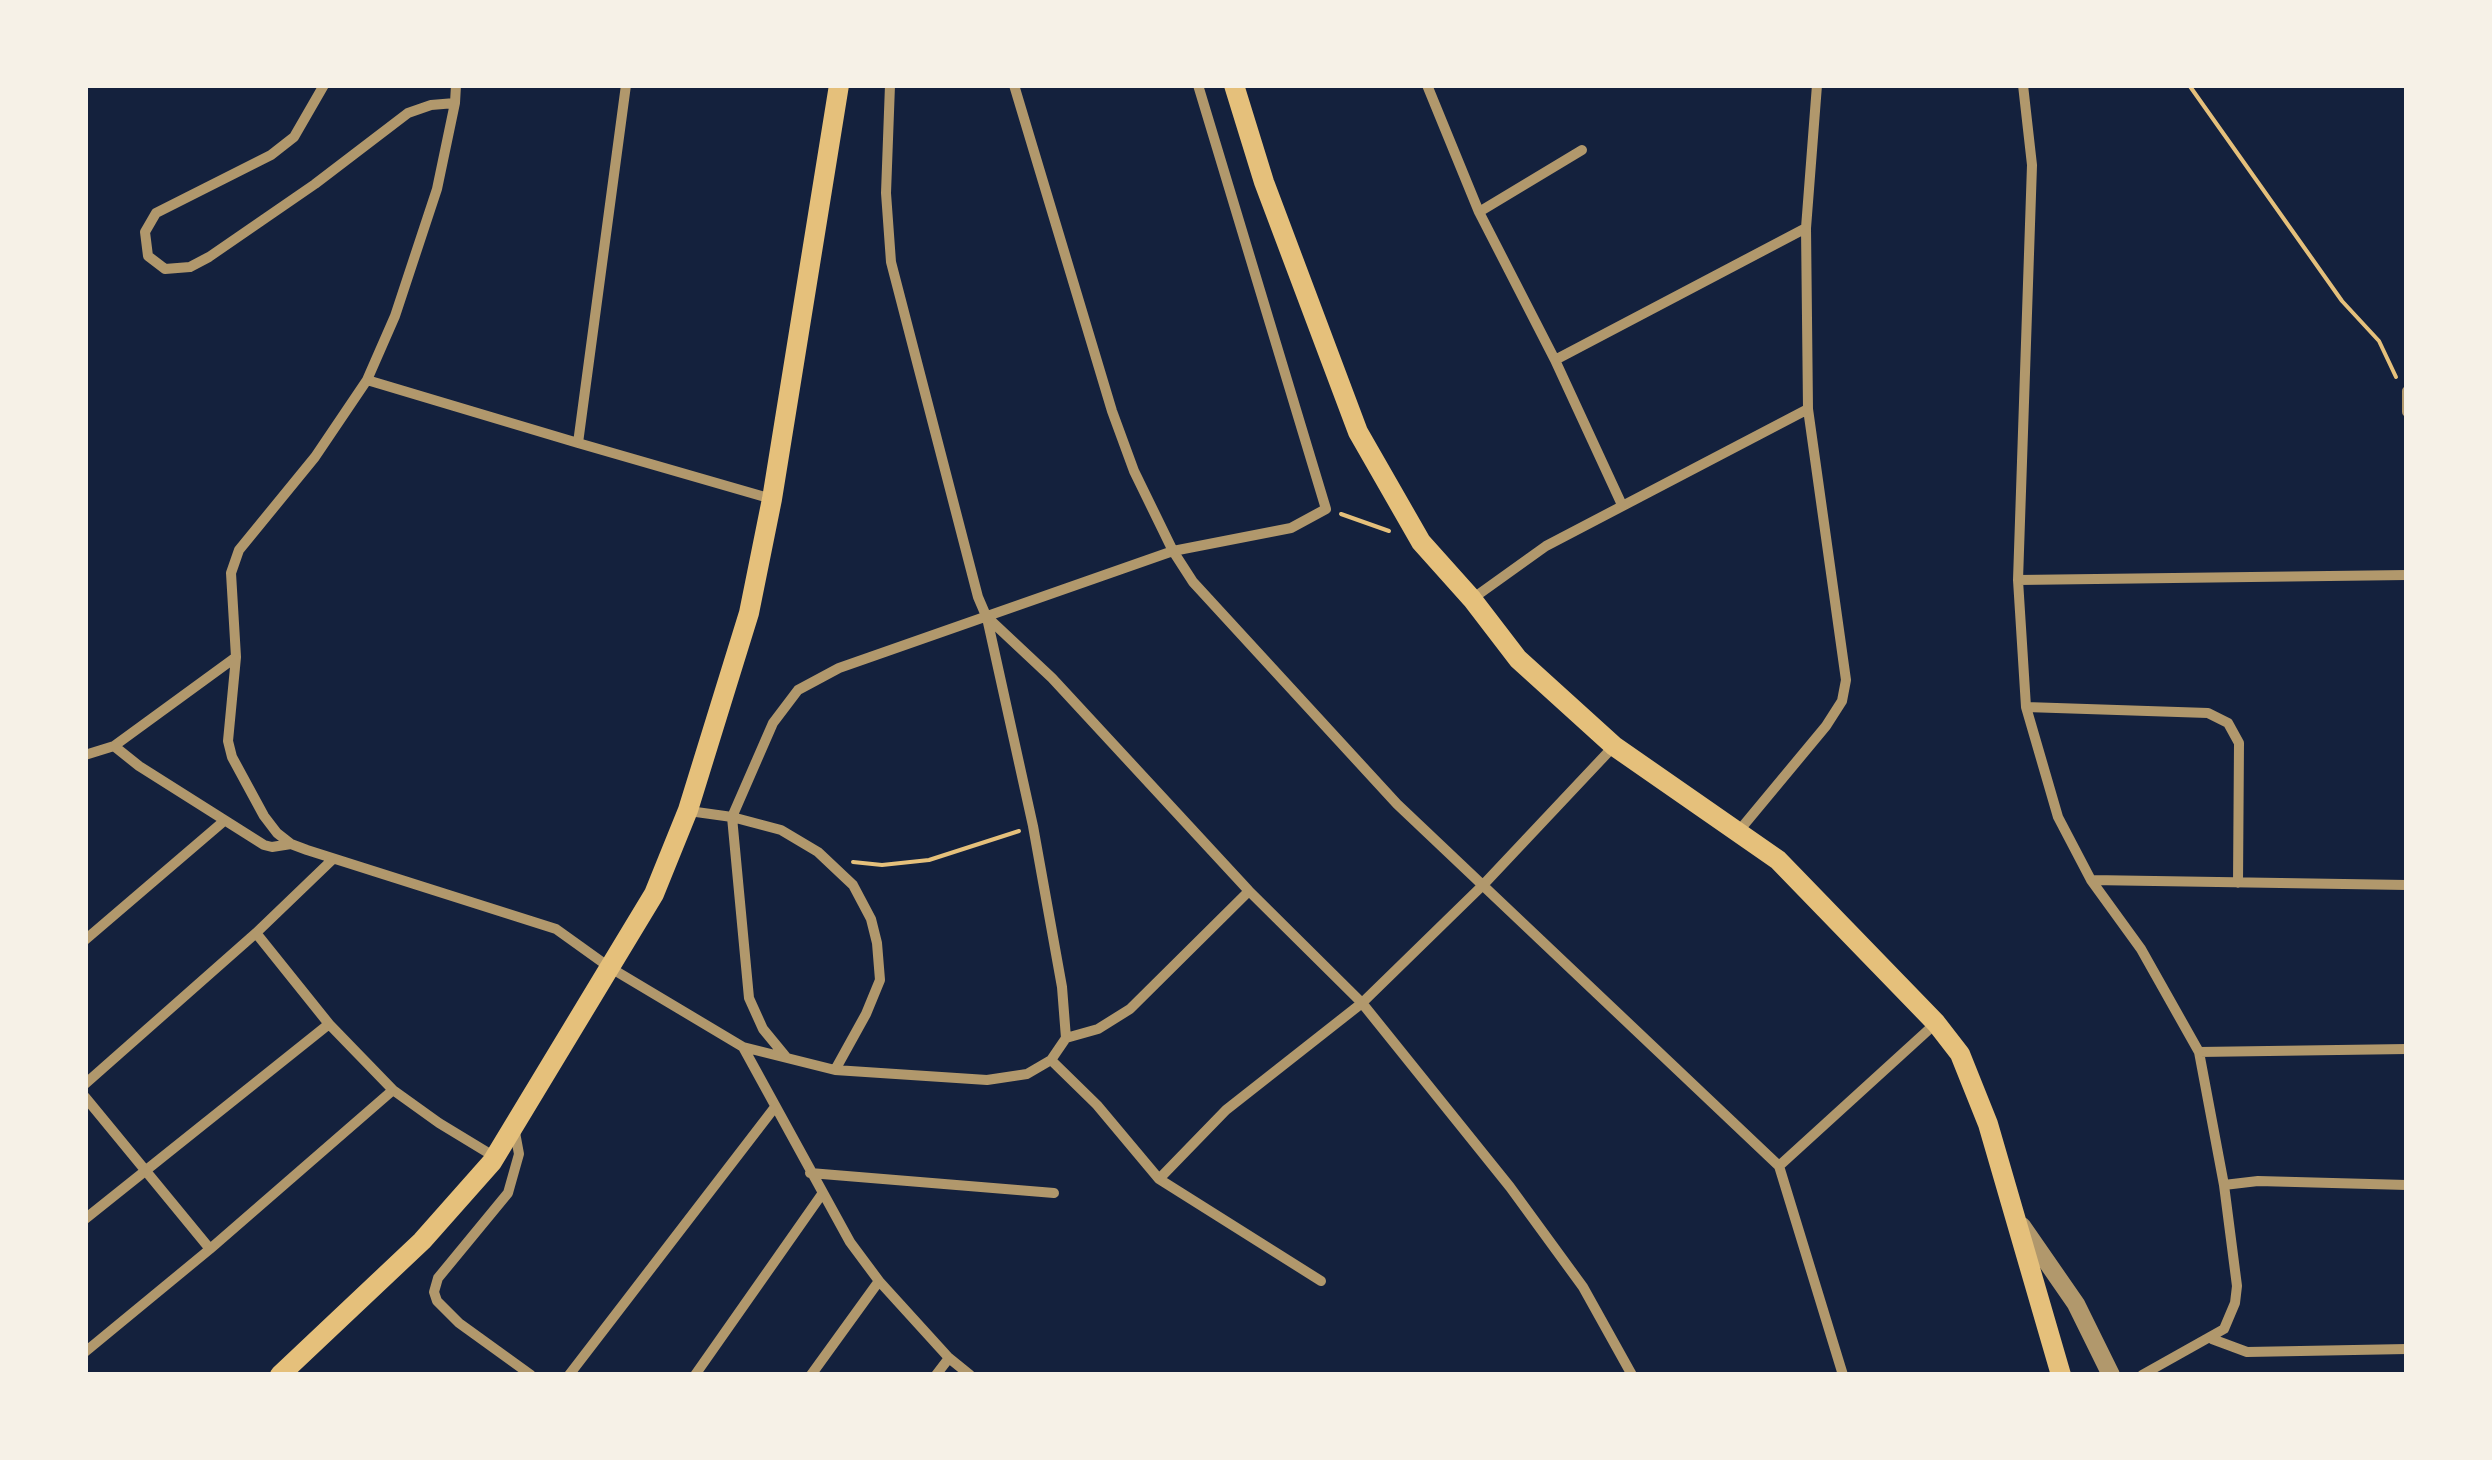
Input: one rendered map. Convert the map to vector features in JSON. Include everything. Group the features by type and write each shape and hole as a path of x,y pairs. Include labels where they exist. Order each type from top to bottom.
{"main road":[{"path":"280,1375 422,1241 495,1157 654,894 688,810 749,612 772,498 840,85"},
{"path":"1234,85 1264,182 1358,432 1421,542 1518,659 1614,746 1778,860 1936,1023 1960,1054 1988,1124 2060,1375"}],"street":[{"path":"324,85 294,137 271,156 156,213 145,232 148,256 165,269 190,267 209,258 408,113 455,103"},
{"path":"456,85 437,189 395,316 367,380 315,457 239,550 231,573 236,657 228,721 232,758 264,816 291,844 556,929 609,966 743,1047 835,1070 986,1080 1027,1074 1052,1060 1066,1038 1062,986 1033,826 988,618 978,597 890,262 886,193 890,85"},
{"path":"578,443 626,85"},
{"path":"1014,85 1112,411 1134,471 1173,551 1193,582 1397,804 1780,1166 1843,1375"},
{"path":"787,1058 763,1028 749,998 732,817 773,723 798,690 839,668 1173,551 1291,528 1326,509 1198,85"},
{"path":"1428,85 1480,212 1622,505"},
{"path":"1738,832 1826,726 1842,701 1844,690 1843,651 1808,409 1806,228 1817,85"},
{"path":"2023,85 2032,165 2018,580 2026,707 2058,817 2091,880 2141,948 2200,1052 2224,1184 2237,1286 2224,1329 2142,1375"},
{"path":"1480,212 1582,150"},
{"path":"1555,360 1806,228"},
{"path":"367,380 772,498"},
{"path":"2407,391 2407,412"},
{"path":"1472,599 1546,546 1808,409"},
{"path":"2018,580 2407,575"},
{"path":"988,618 1052,678 1249,891 1362,1003 1510,1187 1583,1286 1632,1375"},
{"path":"85,756 114,746 236,657"},
{"path":"2026,707 2208,713 2228,723 2239,744 2238,883"},
{"path":"114,746 264,845 291,844"},
{"path":"1159,1179 1226,1110 1362,1003 1484,884 1614,746"},
{"path":"688,810 781,830 826,860 852,885 871,919 878,943 880,980 835,1070"},
{"path":"85,940 224,820"},
{"path":"85,1084 256,933 333,859"},
{"path":"2091,880 2407,885"},
{"path":"1066,1038 1098,1029 1130,1009 1249,891"},
{"path":"256,933 329,1024 393,1090 495,1157"},
{"path":"1780,1166 1936,1023"},
{"path":"85,1218 329,1024"},
{"path":"743,1047 822,1194 879,1281 949,1358 970,1375"},
{"path":"2200,1052 2407,1049"},
{"path":"1052,1060 1097,1105 1159,1179 1321,1281"},
{"path":"85,1352 393,1090"},
{"path":"85,1097 210,1249"},
{"path":"569,1375 775,1108"},
{"path":"514,1126 519,1154 508,1193 438,1278 434,1292 437,1301 460,1323 531,1375"},
{"path":"810,1173 1054,1193"},
{"path":"2224,1184 2258,1181 2407,1185"},
{"path":"695,1375 822,1194"},
{"path":"2018,1222 2076,1304 2110,1375"},
{"path":"811,1375 879,1281"},
{"path":"2212,1338 2247,1352 2407,1349"},
{"path":"936,1375 949,1358"}],"path":[{"path":"2189,85 2342,301 2379,341 2407,400"},
{"path":"1326,509 1421,542"},
{"path":"826,860 882,865 929,860 1033,826"}]}
